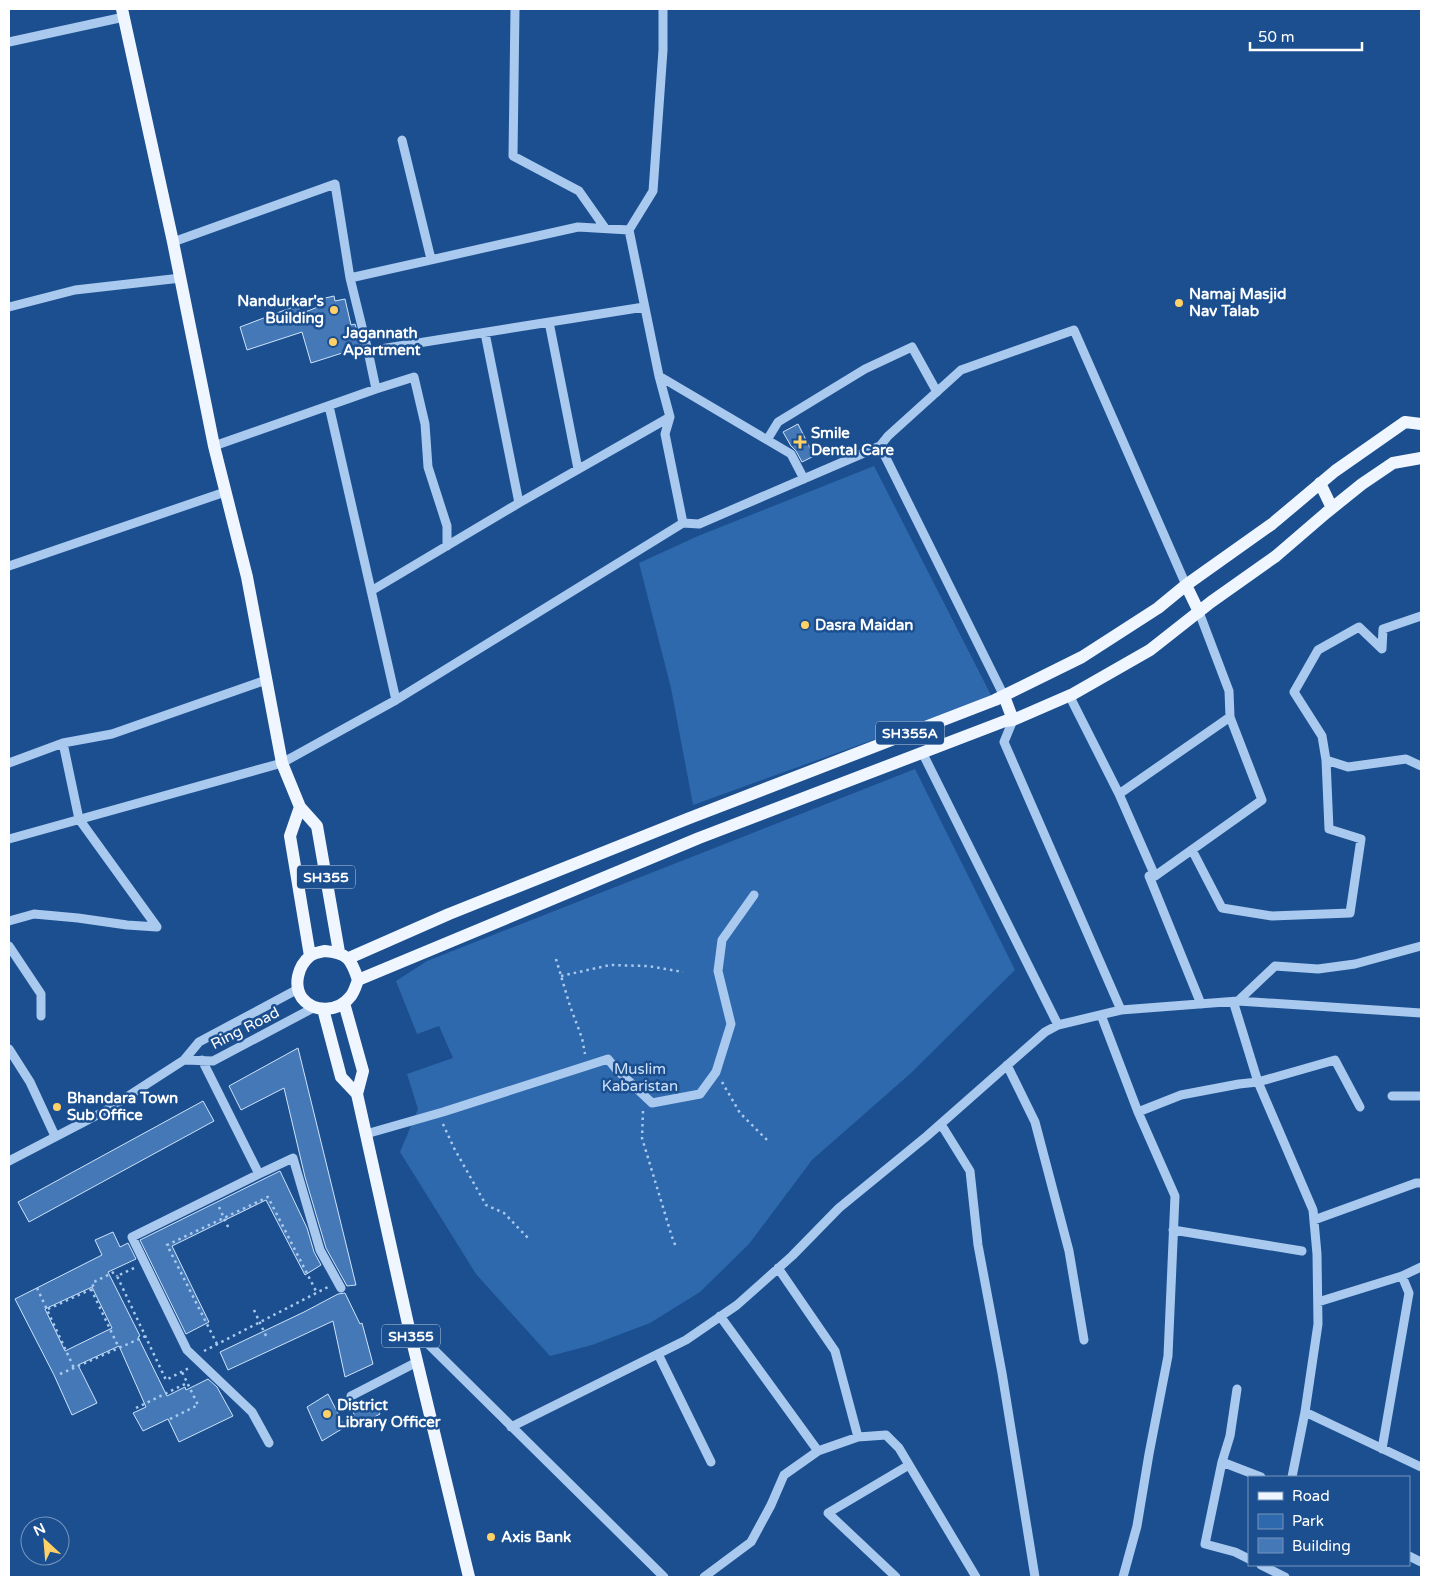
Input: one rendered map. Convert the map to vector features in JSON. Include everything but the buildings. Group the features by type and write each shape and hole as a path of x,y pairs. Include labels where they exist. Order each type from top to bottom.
{"main road":[{"path":"123,13 181,278 214,446 247,577 282,763 300,807"},
{"name":"SH355A","path":"344,955 1004,696 1082,657 1158,608 1186,585 1272,524 1335,471 1406,422 1421,424"},
{"name":"SH355A","path":"358,980 648,859 922,752 1005,721 1013,720 1068,695 1150,650 1276,556 1332,508 1393,463 1421,458"},
{"path":"1320,483 1332,508"},
{"path":"1186,585 1199,612"},
{"path":"1004,696 1013,720"},
{"name":"SH355","path":"310,956 290,836 300,807 317,826 344,955 358,980"},
{"path":"637,839 648,859"},
{"path":"298,989 298,973 310,956 325,951 344,955"},
{"path":"319,1008 336,1008 344,1003 350,997 358,980"},
{"name":"SH355","path":"298,989 303,999 319,1008 341,1077 357,1094"},
{"name":"SH355","path":"344,1003 363,1071 357,1094 408,1324 469,1577"}],"street":[{"path":"515,9 513,156 579,191 605,228"},
{"path":"663,9 663,50 653,191 629,230 658,376 670,416 665,434 683,523"},
{"path":"9,42 123,13"},
{"path":"402,140 431,260"},
{"path":"173,242 334,184 350,278 376,389"},
{"path":"350,278 578,227 629,230"},
{"path":"9,307 75,290 181,278"},
{"path":"368,351 644,306"},
{"path":"550,322 578,469"},
{"path":"9,839 282,763 396,700 683,523 699,524 880,446 888,436 961,370 1074,330 1186,585"},
{"path":"485,333 519,503"},
{"path":"767,440 778,422 866,369 912,347 937,392"},
{"path":"658,376 791,454 804,479"},
{"path":"214,446 414,377 425,424 428,467 447,526 447,546"},
{"path":"329,406 396,700"},
{"path":"371,591 670,416"},
{"path":"880,446 1004,696"},
{"path":"9,566 225,492"},
{"path":"1199,612 1229,691 1230,717 1262,800 1155,876 1149,876 1200,1004"},
{"path":"1192,850 1222,908 1272,916 1350,913 1361,839 1329,829 1326,760 1322,736 1294,692 1318,650 1359,627 1382,649 1383,629 1421,616"},
{"path":"9,762 63,743 112,734 266,680"},
{"path":"1068,695 1119,794 1155,876"},
{"path":"1119,794 1230,717"},
{"path":"1013,720 1004,742 1120,1010"},
{"path":"9,921 34,914 127,925 157,926 79,819 63,743"},
{"path":"922,752 1058,1026"},
{"path":"1326,760 1348,767 1406,759 1421,766"},
{"path":"366,1134 438,1114 608,1059 616,1070 652,1103 700,1094 716,1072 731,1024 718,970 722,940 754,895"},
{"path":"9,946 41,994 41,1016"},
{"path":"1292,1476 1305,1412 1318,1324 1317,1254 1313,1210 1258,1082 1234,1004 1275,966 1318,969 1355,964 1421,946"},
{"name":"Ring Road","path":"9,1161 105,1111 184,1060 199,1042 298,989"},
{"path":"511,1426 686,1340 737,1305 839,1208 940,1125 1045,1032 1058,1026 1120,1010 1238,1001 1421,1012"},
{"name":"Ring Road","path":"184,1060 213,1061 319,1008"},
{"path":"1101,1015 1138,1112 1175,1196 1168,1356 1137,1526 1123,1577"},
{"path":"9,1049 30,1082 55,1136"},
{"path":"202,1060 259,1174"},
{"path":"1138,1112 1181,1095 1258,1082 1335,1060 1360,1108"},
{"path":"1007,1066 1035,1122 1069,1251 1084,1340"},
{"path":"1392,1096 1421,1096"},
{"path":"940,1125 970,1171 978,1245 1002,1373 1035,1577"},
{"path":"269,1443 252,1412 187,1350 132,1237 293,1158 320,1250 339,1285"},
{"path":"1314,1220 1421,1183"},
{"path":"1174,1230 1302,1251"},
{"path":"1318,1302 1402,1276 1421,1267"},
{"path":"778,1268 834,1351 858,1437"},
{"path":"1382,1449 1409,1293 1402,1276"},
{"path":"720,1316 818,1451"},
{"path":"408,1324 664,1577"},
{"path":"658,1354 711,1462"},
{"path":"351,1396 418,1362"},
{"path":"1237,1389 1230,1436 1222,1462 1205,1544 1235,1552 1248,1558"},
{"path":"1305,1412 1421,1467"},
{"path":"704,1577 751,1542 784,1475 818,1451 858,1437 886,1435 899,1448 910,1465 976,1577"},
{"path":"1222,1462 1258,1476"},
{"path":"896,1577 828,1513 910,1465"},
{"path":"1263,1566 1285,1577"}],"path":[{"path":"556,959 582,1038 587,1066"},
{"path":"561,976 610,965 648,966 683,972"},
{"path":"716,1072 740,1113 767,1140"},
{"path":"643,1095 642,1138 676,1248"},
{"path":"438,1114 454,1148 486,1205 504,1213 529,1238"},
{"path":"214,1196 229,1230"},
{"path":"217,1344 167,1245 268,1197 317,1293"},
{"path":"117,1276 145,1263"},
{"path":"48,1309 94,1288 92,1283 114,1272 166,1380 182,1372 217,1344 317,1293 339,1285"},
{"path":"38,1288 74,1368"},
{"path":"91,1289 120,1348"},
{"path":"254,1310 268,1338"},
{"path":"60,1374 146,1336"},
{"path":"170,1419 198,1405 182,1372"},
{"path":"136,1408 187,1383"}],"green space":[{"name":"Dasra Maidan","path":"874,466 992,697 693,805 671,688 639,563 698,536"},
{"name":"Muslim Kabaristan","path":"915,769 1015,970 911,1073 812,1160 749,1244 700,1292 650,1323 592,1345 550,1356 476,1274 400,1152 418,1109 407,1074 453,1058 439,1026 417,1034 396,981 427,961"}],"place":[{"name":"Namaj Masjid Nav Talab","path":"1179,303"},
{"name":"Nandurkar's Building","path":"334,310"},
{"name":"Jagannath Apartment","path":"333,342"},
{"name":"Smile Dental Care","path":"800,442"},
{"name":"Dasra Maidan","path":"805,625"},
{"name":"Bhandara Town Sub Office","path":"57,1107"},
{"name":"District Library Officer","path":"327,1414"},
{"name":"Axis Bank","path":"491,1537"}]}
